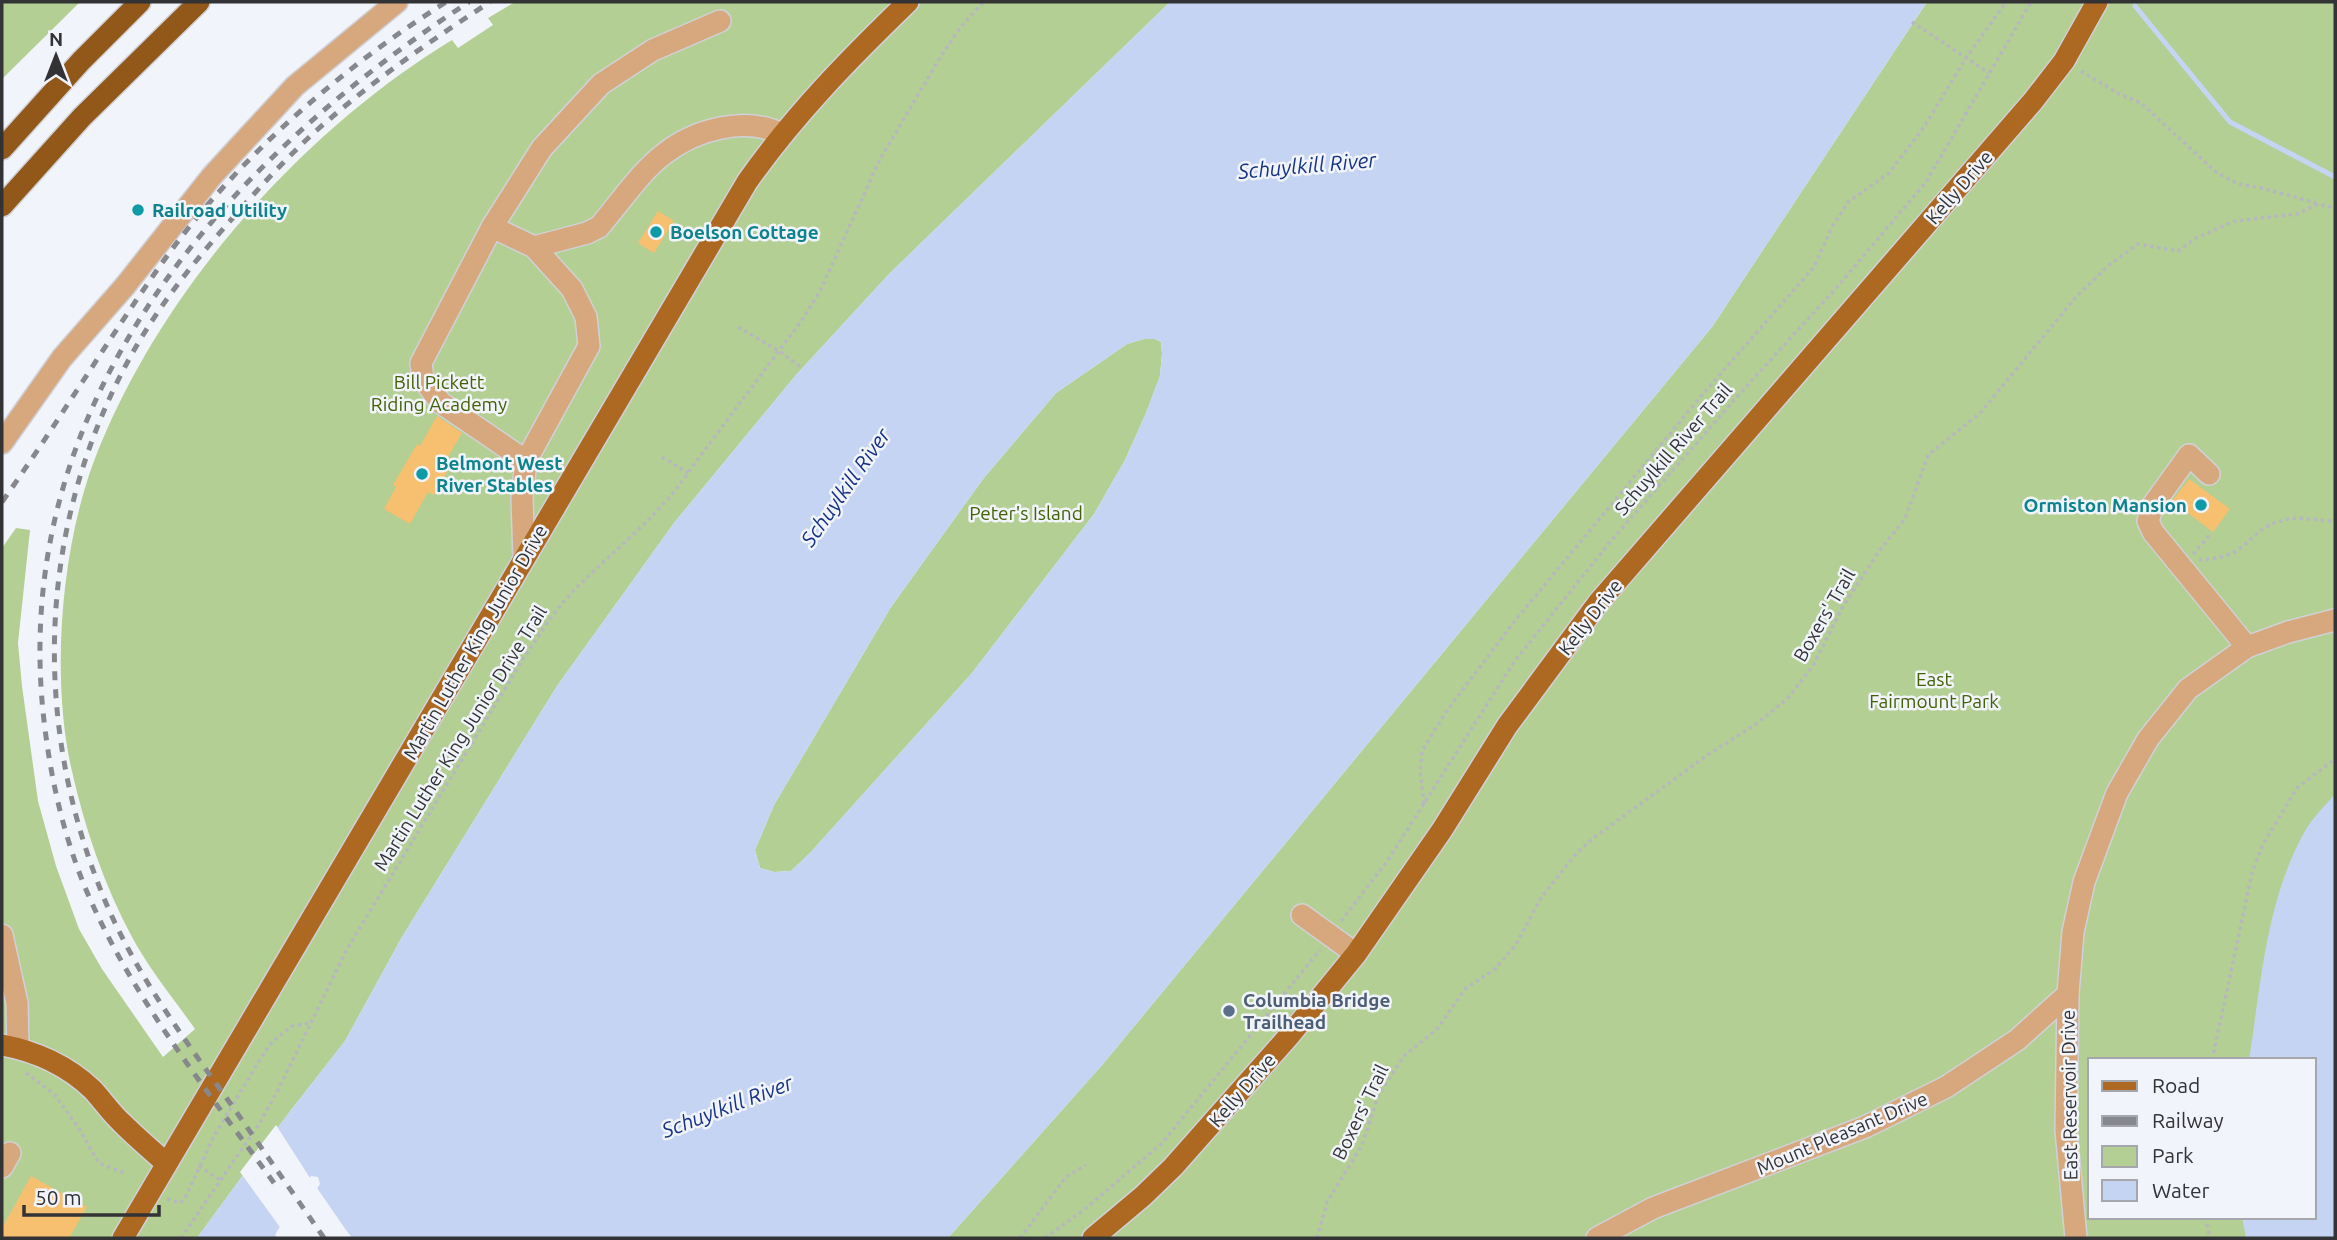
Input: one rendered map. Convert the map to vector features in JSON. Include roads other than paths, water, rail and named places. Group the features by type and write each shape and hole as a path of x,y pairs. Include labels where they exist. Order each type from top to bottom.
{"highway":[{"path":"2,149 80,61 140,2"},
{"path":"2,206 82,117 199,2"}],"main road":[{"name":"Martin Luther King Junior Drive","path":"123,1238 747,182 782,134 851,58 908,2"},
{"name":"Kelly Drive","path":"1093,1238 1143,1196 1199,1140 1356,954 1442,830 1507,726 1598,603 2013,125 2064,61 2097,2"},
{"path":"10,1046 43,1056 74,1075 166,1163"}],"street":[{"path":"2,443 62,358 125,286 212,176 295,86 397,2"},
{"path":"527,461 441,403 422,379 421,362 492,227 542,148 601,84 653,50 720,21"},
{"path":"534,247 587,233 599,227 663,155 692,137 746,125 772,129 782,134"},
{"path":"492,227 534,247 572,289 586,317 589,346 527,461 522,498 524,558"},
{"path":"2209,474 2189,455 2153,505 2148,521 2153,532 2248,647"},
{"name":"East Reservoir Drive","path":"2076,1238 2066,1130 2068,994 2073,932 2084,882 2117,793 2148,739 2188,689 2248,647 2288,632 2335,620"},
{"path":"1302,915 1356,954"},
{"path":"2,935 10,1001 10,1046"},
{"name":"Mount Pleasant Drive","path":"1597,1238 1653,1208 1865,1127 1946,1087 2017,1040 2068,994"}],"water":[{"name":"Schuylkill River","path":"1170,2 1927,2 1712,327 1103,1064 948,1238 287,1238 320,1184 318,1177 311,1176 275,1238 197,1238 345,1041 402,937 557,686 674,523 796,375 890,273","holes":["1155,339 1161,342 1160,376 1125,460 1094,514 972,673 810,853 791,871 774,872 760,868 755,850 774,805 891,607 983,479 1056,393 1127,344"]},
{"path":"2335,794 2335,1238 2246,1238 2242,1219 2316,1219 2316,1058 2249,1058 2273,914 2292,858 2315,817"}],"waterway":[{"path":"2135,6 2230,122 2335,177"}],"railway":[{"path":"2,502 162,263 223,188 256,153 329,87 406,28 446,2"},
{"path":"274,1183 149,1007 126,970 87,892 66,832 51,771 45,729 41,613 59,504 95,402 148,307 214,220 291,140 377,67 469,2"},
{"path":"324,1238 148,984 106,903 81,835 65,765 56,695 55,624 62,554 78,485 101,417 133,352 178,284 251,197 317,130 401,63 490,2"}],"place":[{"name":"Railroad Utility","path":"138,210"},
{"name":"Boelson Cottage","path":"656,232"},
{"name":"Belmont West River Stables","path":"422,474"},
{"name":"Ormiston Mansion","path":"2201,505"},
{"name":"Columbia Bridge Trailhead","path":"1229,1011"}],"park label":[{"name":"Bill Pickett Riding Academy","path":"439,393"},
{"name":"Peter's Island","path":"1026,513"},
{"name":"East Fairmount Park","path":"1934,690"}]}
